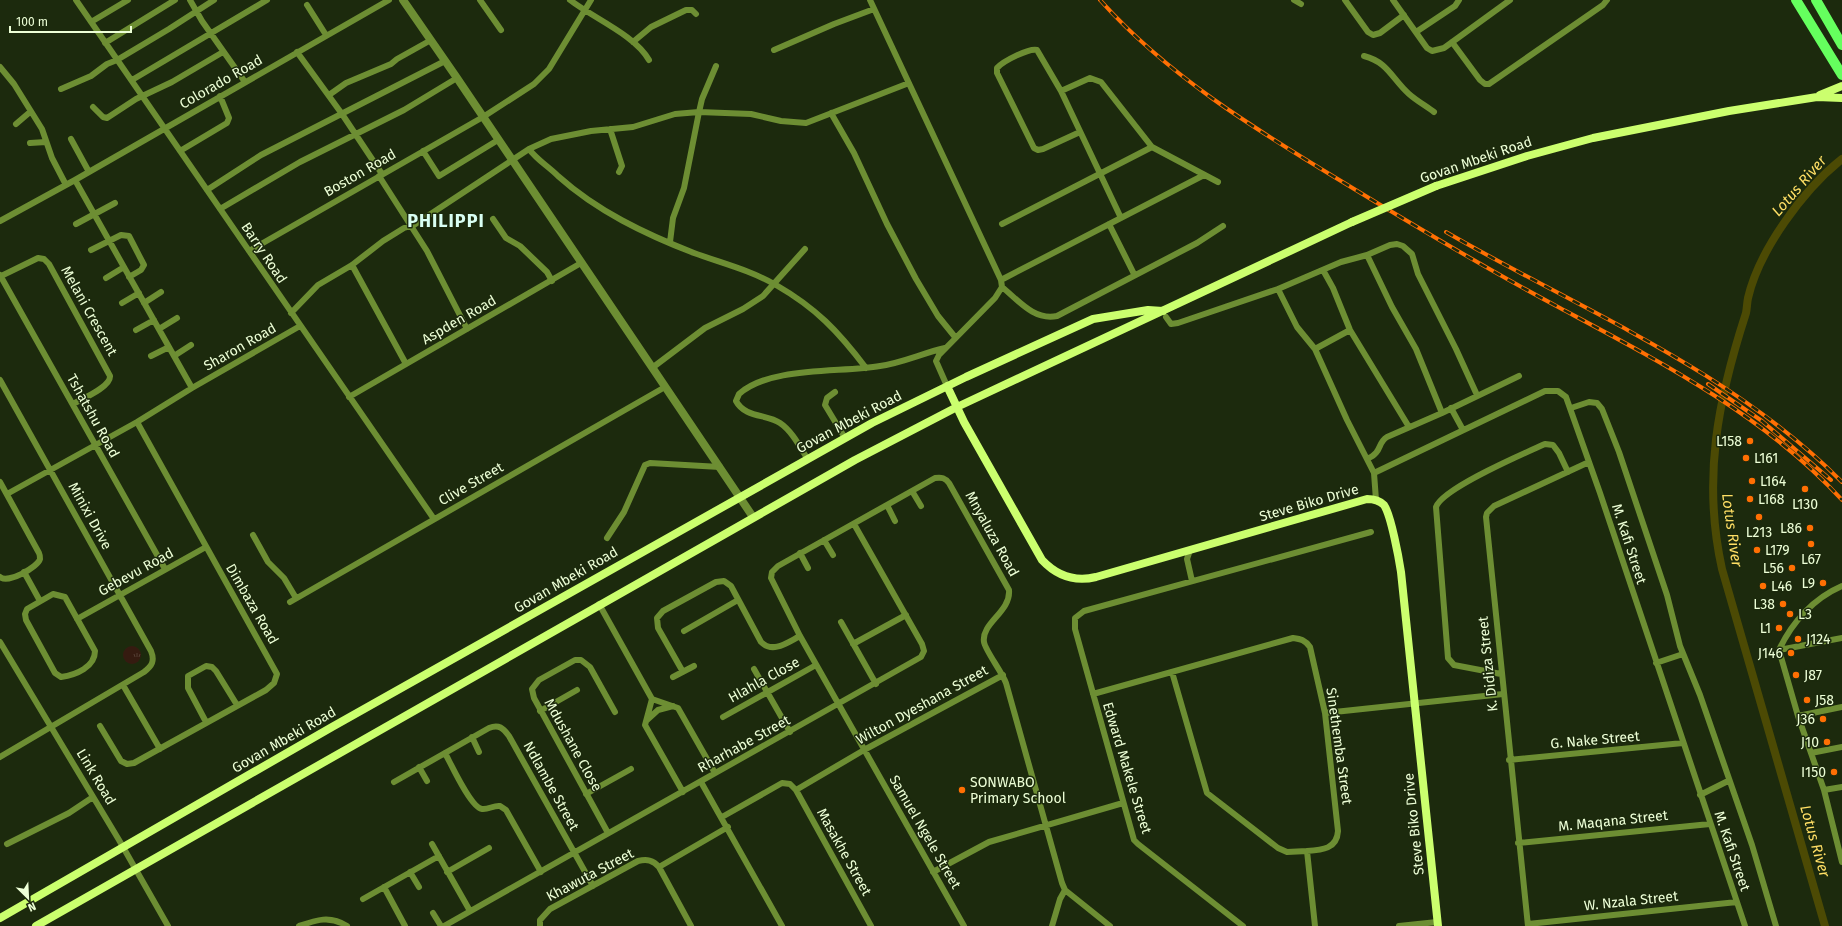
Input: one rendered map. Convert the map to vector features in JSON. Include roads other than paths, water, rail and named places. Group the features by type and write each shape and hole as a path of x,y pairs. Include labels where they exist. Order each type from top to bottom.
{"main road":[{"path":"1796,0 1842,75"},
{"path":"1816,0 1842,45"},
{"name":"Govan Mbeki Road","path":"36,926 353,744 456,688 599,604 855,460 957,407 1165,314 1352,222 1436,186 1520,158 1593,138 1729,111 1817,96 1842,86"},
{"name":"Govan Mbeki Road","path":"1817,96 1842,98"},
{"name":"Govan Mbeki Road","path":"0,918 807,458 845,438 947,386 1093,319 1148,310 1165,314"},
{"name":"Steve Biko Drive","path":"947,386 984,457 1042,560 1055,572 1070,578 1087,579 1367,499 1376,500 1385,508 1398,555 1438,924"}],"street":[{"path":"91,22 128,0"},
{"path":"105,42 175,0"},
{"path":"190,0 195,11 210,34 244,82"},
{"path":"61,89 88,78 107,64 117,60 176,25 195,11 214,0"},
{"path":"132,80 267,0"},
{"name":"Colorado Road","path":"0,221 76,180 164,128 389,0"},
{"path":"402,0 484,117 498,140 753,517"},
{"path":"480,0 501,30"},
{"path":"570,0 633,42 643,50 650,60"},
{"name":"Boston Road","path":"249,251 484,117 542,77 549,69 591,0"},
{"path":"870,0 1001,280 1002,287 995,298 955,337 936,360 947,386"},
{"path":"1294,0 1301,4"},
{"path":"1345,0 1368,32 1373,35 1380,33 1404,15"},
{"path":"1393,0 1432,51 1444,48 1510,0"},
{"path":"1416,32 1455,6 1459,0"},
{"path":"1452,42 1480,80 1485,84 1489,84 1603,5 1607,0"},
{"name":"Barry Road","path":"78,1 206,190 434,519"},
{"path":"307,5 326,35"},
{"path":"774,50 834,24 874,9"},
{"path":"633,42 651,27 686,10 692,10 696,14"},
{"path":"329,94 346,83 391,64 431,40"},
{"path":"1080,132 1043,149 1038,150 1034,148 997,73 997,68 1002,63 1030,50 1037,50 1040,52 1061,91 1121,218"},
{"path":"93,107 107,118 142,96 172,82 223,52"},
{"path":"297,52 329,94 356,134 427,252 467,329"},
{"path":"1364,56 1376,59 1391,72 1408,93 1434,112"},
{"path":"206,190 261,155 445,61"},
{"path":"670,242 673,218 684,188 698,112 716,66"},
{"path":"0,67 14,84 30,112 42,129 46,142 66,185"},
{"path":"220,209 300,162 410,107 457,78"},
{"path":"1061,91 1090,78 1097,80 1152,147 1218,182"},
{"path":"291,312 318,285 352,265 383,241 410,226 513,161 529,149 552,139 610,129 633,127 675,114 698,112 759,115 794,123 806,123 909,83"},
{"path":"180,151 227,123 229,118 220,96"},
{"path":"16,124 30,112"},
{"path":"831,113 857,158 887,224 913,274 938,316 955,337"},
{"path":"610,129 622,166 619,172"},
{"path":"71,139 89,172"},
{"path":"423,151 439,176 498,140"},
{"path":"30,143 46,142"},
{"path":"1002,224 1152,147"},
{"path":"529,149 540,161 586,199 630,225 774,284 807,304 822,316 846,342 866,368"},
{"path":"1001,280 1204,174"},
{"path":"76,180 192,388"},
{"path":"76,224 115,203"},
{"path":"493,218 506,238 520,246 547,272 552,280"},
{"path":"1109,224 1134,274"},
{"path":"1002,287 1038,315 1052,317 1061,315 1134,274 1197,243 1223,226"},
{"path":"91,250 124,234 130,237 144,265 140,270 129,277"},
{"path":"1165,314 1171,324 1178,323 1278,289 1323,270 1367,255 1390,245 1397,244 1403,246 1412,254 1418,274 1456,349 1477,395"},
{"path":"652,368 705,328 755,302 774,284 790,263 805,248"},
{"path":"1367,255 1392,307 1416,349 1442,412"},
{"name":"Melani Crescent","path":"0,276 38,258 44,259 49,264 110,376 110,380 106,385 73,404"},
{"name":"Aspden Road","path":"349,397 581,263"},
{"path":"352,265 406,364"},
{"path":"106,278 124,267"},
{"path":"1323,270 1335,292 1350,330 1409,427"},
{"name":"Tshatshu Road","path":"0,276 165,569"},
{"path":"1278,289 1297,327 1315,349 1347,420 1368,459 1374,473 1376,500"},
{"path":"144,303 161,292"},
{"path":"122,303 138,293"},
{"path":"159,329 177,318"},
{"path":"136,330 154,320"},
{"name":"Sharon Road","path":"7,494 137,422 192,388 300,326"},
{"path":"1315,349 1350,330"},
{"path":"174,356 191,345"},
{"path":"151,356 169,347"},
{"path":"807,458 795,439 782,424 747,411 738,405 736,398 742,391 772,379 804,373 886,365 945,348"},
{"path":"1368,459 1377,454 1384,439 1519,376"},
{"name":"Minixi Drive","path":"0,380 153,655 152,665 144,672 123,685"},
{"name":"Clive Street","path":"290,602 665,387"},
{"path":"0,394 6,390"},
{"name":"M. Kafi Street","path":"1374,473 1545,391 1553,390 1562,393 1571,408 1745,926"},
{"path":"835,392 827,398 825,405 845,438"},
{"path":"1571,408 1594,402 1602,409 1616,443 1667,595 1683,654 1700,695 1728,782 1756,857 1776,926"},
{"path":"1451,408 1463,430"},
{"name":"Dimbaza Road","path":"100,726 121,761 127,764 134,763 271,686 274,683 277,674 137,422"},
{"path":"1501,674 1454,665 1448,658 1436,507 1438,502 1454,489 1545,444 1553,445 1557,448 1568,472"},
{"name":"K. Didiza Street","path":"1528,925 1518,843 1486,517 1487,513 1494,506 1589,462"},
{"path":"607,538 624,512 644,467 647,464 720,467"},
{"name":"Mnyaluza Road","path":"864,750 800,636 771,578 772,572 778,566 935,478 945,478 1006,584 1010,596 1008,602 985,632 984,637 985,647 1003,675"},
{"path":"0,482 39,553 40,559 37,564 9,580 0,577"},
{"path":"912,491 921,506"},
{"path":"887,505 895,521"},
{"name":"Rharhabe Street","path":"433,913 445,926 918,660 923,654 922,644 854,524"},
{"path":"1190,550 1187,559 1192,581 1371,532"},
{"path":"253,536 268,562 284,578 296,598"},
{"path":"824,540 833,555"},
{"name":"Gebevu Road","path":"77,619 206,547"},
{"path":"1179,553 1187,559"},
{"path":"800,554 808,568"},
{"path":"24,572 40,601"},
{"path":"682,672 656,623 659,614 720,581 731,586 761,642 765,646 775,648 800,636"},
{"name":"Edward Makele Street","path":"1192,581 1084,611 1076,616 1074,620 1075,629 1132,835 1138,844 1243,926"},
{"path":"1842,586 1825,595 1797,620 1790,629 1779,650 1798,716 1824,790 1840,846 1842,862"},
{"path":"53,594 59,594 65,597 77,619 95,651 95,658 91,664 69,676 62,677 55,672 26,620 25,614 27,609 40,601 53,594"},
{"path":"684,631 738,600"},
{"path":"599,604 652,699 678,708 715,774"},
{"path":"854,644 906,615"},
{"path":"841,622 876,684"},
{"name":"Sinethemba Street","path":"1093,694 1293,638 1304,640 1310,647 1325,714 1338,837 1330,847 1307,851 1288,852 1278,848 1207,793 1172,672"},
{"path":"1779,650 1842,638"},
{"name":"Link Road","path":"0,642 124,848 168,926"},
{"path":"1656,663 1683,654"},
{"name":"Mdushane Close","path":"608,834 540,711 532,694 534,684 575,660 581,660 590,667 615,712"},
{"name":"Hlahla Close","path":"723,717 816,665"},
{"path":"206,722 186,682 188,676 200,669 206,666 216,670 237,705"},
{"path":"673,677 694,666"},
{"path":"754,670 790,732"},
{"name":"Wilton Dyeshana Street","path":"796,790 864,750 1003,675 1045,826 1065,890"},
{"path":"0,757 123,685 160,749"},
{"path":"540,711 577,690"},
{"path":"1325,714 1503,694"},
{"path":"652,699 646,721 646,728 683,792"},
{"path":"646,721 658,710 673,706"},
{"path":"1798,716 1842,707"},
{"name":"Ndlambe Street","path":"394,782 472,738 495,726 500,726 505,730 593,886"},
{"path":"472,738 479,752"},
{"name":"G. Nake Street","path":"1510,760 1683,743"},
{"path":"1812,753 1842,747"},
{"name":"Samuel Ngele Street","path":"864,750 964,926"},
{"path":"445,753 477,808 482,810 500,806 506,810 541,872"},
{"path":"419,767 427,781"},
{"path":"586,794 631,769"},
{"path":"701,782 728,827 782,926"},
{"path":"1700,795 1728,782"},
{"path":"722,817 782,783 790,784 796,790"},
{"path":"1824,790 1842,787"},
{"name":"Masakhe Street","path":"796,790 871,926"},
{"path":"7,844 69,813 93,797"},
{"path":"933,872 989,842 1123,803"},
{"name":"M. Maqana Street","path":"1518,843 1710,824"},
{"path":"691,926 659,867 728,827"},
{"path":"432,844 470,911"},
{"path":"448,872 489,848"},
{"path":"1307,851 1315,926"},
{"path":"363,899 439,856"},
{"name":"Khawuta Street","path":"540,926 540,920 550,909 638,861 651,860 659,867"},
{"path":"410,872 418,887"},
{"path":"384,887 405,926"},
{"path":"1052,926 1060,899 1065,890 1110,926"},
{"name":"W. Nzala Street","path":"1528,925 1737,902"},
{"path":"299,926 324,919 335,920 347,926"},
{"path":"1399,926 1438,924"}],"waterway":[{"name":"Lotus River","path":"1825,926 1722,569 1716,536 1713,503 1713,471 1721,408 1754,279 1762,260 1773,241 1798,204 1842,159"}],"railway":[{"path":"1100,0 1154,53 1183,77 1245,121 1449,246 1532,293 1635,348 1709,392 1745,416 1779,442 1812,470 1842,500"},
{"path":"1446,232 1497,261 1653,344 1704,374 1799,442 1842,482"},
{"path":"1708,384 1762,421 1831,480"}],"place":[{"name":"L158","path":"1750,441"},
{"name":"L161","path":"1746,458"},
{"name":"L164","path":"1752,481"},
{"name":"L130","path":"1805,489"},
{"name":"L168","path":"1750,499"},
{"name":"L213","path":"1759,517"},
{"name":"L86","path":"1810,528"},
{"name":"L67","path":"1811,544"},
{"name":"L179","path":"1757,550"},
{"name":"L56","path":"1792,568"},
{"name":"L9","path":"1823,583"},
{"name":"L46","path":"1763,586"},
{"name":"L38","path":"1783,604"},
{"name":"L3","path":"1790,614"},
{"name":"L1","path":"1779,628"},
{"name":"J124","path":"1798,639"},
{"name":"J146","path":"1791,653"},
{"name":"J87","path":"1796,675"},
{"name":"J58","path":"1807,700"},
{"name":"J36","path":"1823,719"},
{"name":"J10","path":"1827,742"},
{"name":"I150","path":"1834,772"},
{"name":"SONWABO Primary School","path":"962,790"}],"district":[{"name":"PHILIPPI","path":"446,221"}]}
